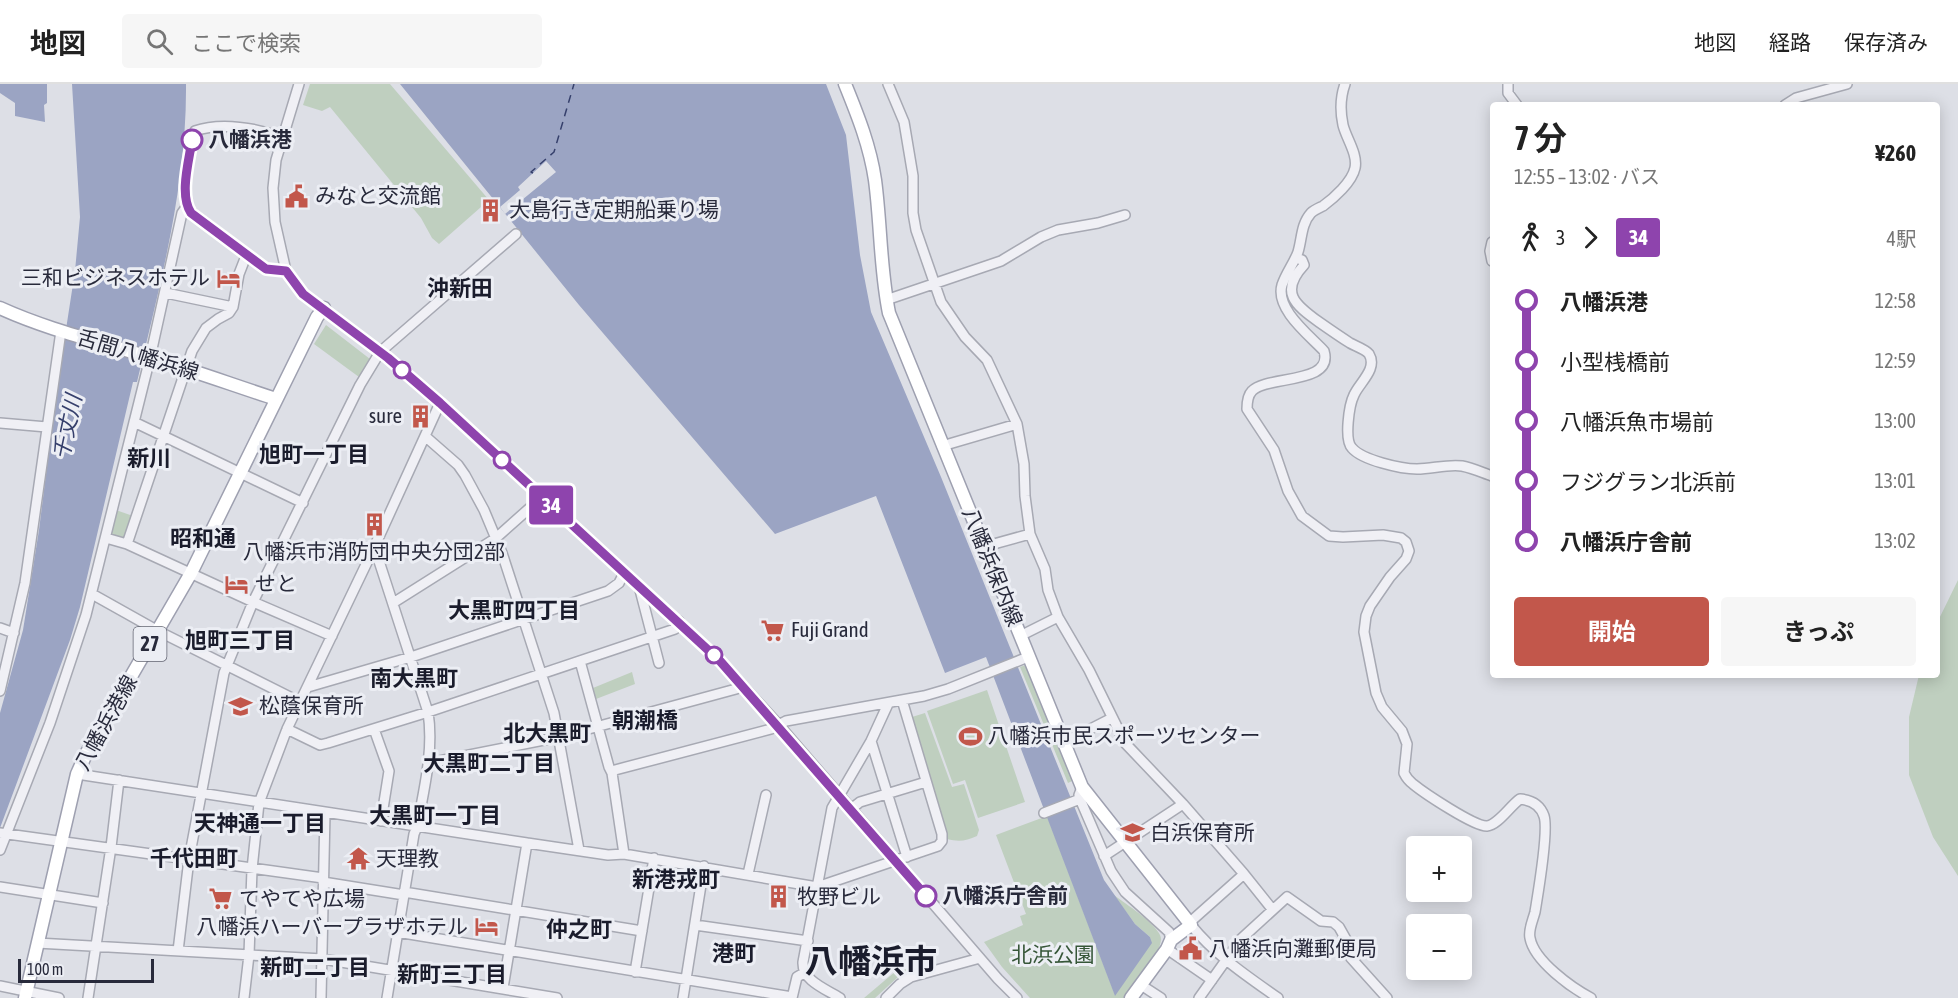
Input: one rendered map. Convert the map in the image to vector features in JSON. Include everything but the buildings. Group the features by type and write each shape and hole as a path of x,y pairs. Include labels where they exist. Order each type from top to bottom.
{"main road":[{"name":"八幡浜保内線","path":"845,84 870,154 889,313 1020,636 1023,659 1063,743 1078,796 1124,841 1190,924"},
{"name":"舌間八幡浜線","path":"0,308 26,320 276,399"},
{"name":"八幡浜港線","path":"25,995 77,774 86,754 191,573 317,317 324,309"},
{"path":"1131,998 1169,944 1190,924"}],"street":[{"path":"299,84 276,160 273,188 275,222 286,271 303,294 380,352 440,403 679,621 778,724 1017,998"},
{"path":"888,84 904,122 914,176 915,230 941,302 965,337 987,360 1017,424 1024,464 1024,496 1030,534 1045,569 1048,590 1058,617 1089,670 1125,743 1183,804 1272,909"},
{"path":"1345,84 1341,105 1343,125 1356,167 1344,186 1324,205 1311,213 1304,225 1296,258 1282,284 1280,294 1282,303 1304,331 1324,351 1325,363 1318,370 1307,375 1261,386 1252,391 1247,401 1247,409 1274,450 1294,502 1302,516 1317,529 1329,536 1383,535 1401,538 1406,542 1409,551 1407,559 1390,577 1370,606 1364,632 1376,693 1382,707 1402,731 1407,744 1404,773 1412,783 1475,824 1488,826 1497,822 1509,806 1520,799 1536,804 1544,813 1546,825 1537,900 1529,938 1544,962 1560,977 1592,998"},
{"path":"1508,84 1508,93 1515,102"},
{"path":"1790,102 1796,98 1847,84"},
{"path":"283,138 251,128 204,128 195,131 192,138 185,196 191,213 246,256 266,269 286,271"},
{"path":"0,850 2,834 50,723 92,594 148,357 166,293 182,213 187,206"},
{"path":"886,300 1001,261 1041,237 1058,230 1098,223 1125,215"},
{"path":"178,951 189,859 226,666 253,602 360,385 380,352 516,234"},
{"path":"127,544 186,369 199,338 207,328 229,313 232,308 239,274 246,256"},
{"path":"1296,258 1302,260 1304,265 1297,273 1291,287 1293,299 1301,309 1344,339 1366,351 1370,357 1371,366 1368,374 1353,395 1351,404 1348,442 1352,448 1363,455 1395,466 1415,469 1462,466 1490,475"},
{"path":"166,293 232,308"},
{"path":"0,691 25,583 63,332"},
{"path":"244,998 249,955 252,869 259,803 287,729 333,636 440,403"},
{"path":"134,422 303,503"},
{"path":"0,423 47,427"},
{"path":"942,446 1017,424"},
{"path":"426,437 458,465 465,475 496,538 554,713 579,850"},
{"path":"393,603 496,538 542,497"},
{"path":"983,547 1030,534"},
{"path":"106,538 127,544 333,636"},
{"path":"372,552 377,555 411,657 428,712 430,727 429,762 414,834 387,998"},
{"path":"308,687 411,657 608,591 619,583 624,573"},
{"path":"639,586 659,663"},
{"path":"92,594 158,631 300,702"},
{"path":"1020,636 1058,617"},
{"path":"287,729 320,745 428,712 652,637 675,629 679,621"},
{"path":"0,628 14,633"},
{"path":"612,773 615,770 771,729 786,721 888,704 948,689 1023,659"},
{"path":"580,661 612,773 624,854"},
{"path":"429,762 560,737 736,689 742,685"},
{"path":"77,774 608,855 624,854 654,858 817,887 938,846 942,841 942,834 902,700"},
{"path":"840,998 811,980 804,973 803,962 832,808 871,741 888,704"},
{"path":"1063,743 1112,718"},
{"path":"374,729 389,771 381,821"},
{"path":"871,741 907,857"},
{"path":"88,998 119,780"},
{"path":"851,808 860,802 926,782"},
{"path":"748,874 766,795"},
{"path":"1044,813 1078,796 1104,856 1125,892 1169,932 1169,944 1212,980"},
{"path":"1104,856 1183,804"},
{"path":"321,998 325,813"},
{"path":"2,834 111,847 642,931"},
{"path":"497,998 509,951 527,843"},
{"path":"635,972 654,858"},
{"path":"683,998 704,866"},
{"path":"1244,874 1190,924 1205,944 1278,998"},
{"path":"0,887 103,903"},
{"path":"1199,998 1241,939 1287,897 1321,921 1333,922 1339,927 1348,943 1351,958 1387,998"},
{"path":"695,925 808,941"},
{"path":"398,932 792,998 797,977 804,973"},
{"path":"38,943 322,959 557,998"},
{"path":"886,998 911,977 980,958"},
{"path":"1141,985 1161,998"},
{"path":"0,986 25,995 59,998"}],"green space":[{"path":"310,84 390,84 489,200 439,244 432,238 421,218 330,107 322,111 303,105"},
{"path":"326,325 370,359 359,377 314,344"},
{"path":"113,509 133,516 123,543 105,540"},
{"path":"1958,580 1958,876 1933,837 1909,775 1909,717 1918,678 1940,678 1940,617"},
{"path":"1026,665 1074,780 1068,783 1020,667"},
{"path":"632,672 635,684 596,699 593,688"},
{"name":"八幡浜市民スポーツセンター","path":"987,690 1025,802 978,818 965,780 953,784 927,711"},
{"path":"925,713 952,787 964,784 979,830 977,836 973,838 959,841 947,839 912,717"},
{"name":"北浜公園","path":"1047,816 1115,995 1151,943 1150,937 1135,924 1114,895 1146,919 1160,935 1159,949 1124,998 1030,998 1002,967 984,942 1023,925 1020,916 1026,914 996,835"},
{"path":"916,954 925,966 898,977 875,998 864,998"}],"water":[{"path":"0,84 47,84 47,103 44,105 45,122 15,116 15,103 0,93"},
{"name":"千丈川","path":"72,84 186,84 182,160 177,197 154,309 137,382 133,382 80,607 70,640 0,828 0,713 23,630 75,271 80,217"},
{"path":"400,84 826,84 846,135 860,255 871,312 941,477 1104,880 1135,924 1150,937 1152,943 1115,996 986,657 945,673 876,496 775,534 579,305"}],"pier":[{"path":"546,161 556,172 505,214 500,207 520,190 518,187"}],"ferry route":[{"path":"533,173 531,172 554,152 574,84"}],"bus line":[{"name":"34","path":"192,140 185,196 191,213 266,269 286,271 303,294 388,358 440,403 679,621 720,661 778,724 926,896"}],"place":[{"name":"八幡浜港","path":"192,140"},
{"name":"みなと交流館","path":"297,196"},
{"name":"大島行き定期船乗り場","path":"491,210"},
{"name":"三和ビジネスホテル","path":"228,278"},
{"name":"sure","path":"420,416"},
{"name":"八幡浜市消防団中央分団2部","path":"374,524"},
{"name":"せと","path":"237,584"},
{"name":"Fuji Grand","path":"773,630"},
{"name":"松蔭保育所","path":"241,706"},
{"name":"八幡浜市民スポーツセンター","path":"970,736"},
{"name":"白浜保育所","path":"1132,833"},
{"name":"天理教","path":"358,859"},
{"name":"八幡浜庁舎前","path":"926,896"},
{"name":"牧野ビル","path":"779,897"},
{"name":"てやてや広場","path":"221,899"},
{"name":"八幡浜ハーバープラザホテル","path":"486,927"},
{"name":"八幡浜向灘郵便局","path":"1191,949"}],"district":[{"name":"沖新田","path":"460,288"},
{"name":"旭町一丁目","path":"314,454"},
{"name":"新川","path":"149,458"},
{"name":"昭和通","path":"203,538"},
{"name":"大黒町四丁目","path":"514,610"},
{"name":"旭町三丁目","path":"240,640"},
{"name":"南大黒町","path":"414,678"},
{"name":"朝潮橋","path":"645,720"},
{"name":"北大黒町","path":"547,733"},
{"name":"大黒町二丁目","path":"489,763"},
{"name":"大黒町一丁目","path":"435,815"},
{"name":"天神通一丁目","path":"260,823"},
{"name":"千代田町","path":"194,858"},
{"name":"新港戎町","path":"676,879"},
{"name":"仲之町","path":"579,929"},
{"name":"港町","path":"734,953"},
{"name":"八幡浜市","path":"871,961"},
{"name":"新町二丁目","path":"315,967"},
{"name":"新町三丁目","path":"452,974"}]}
